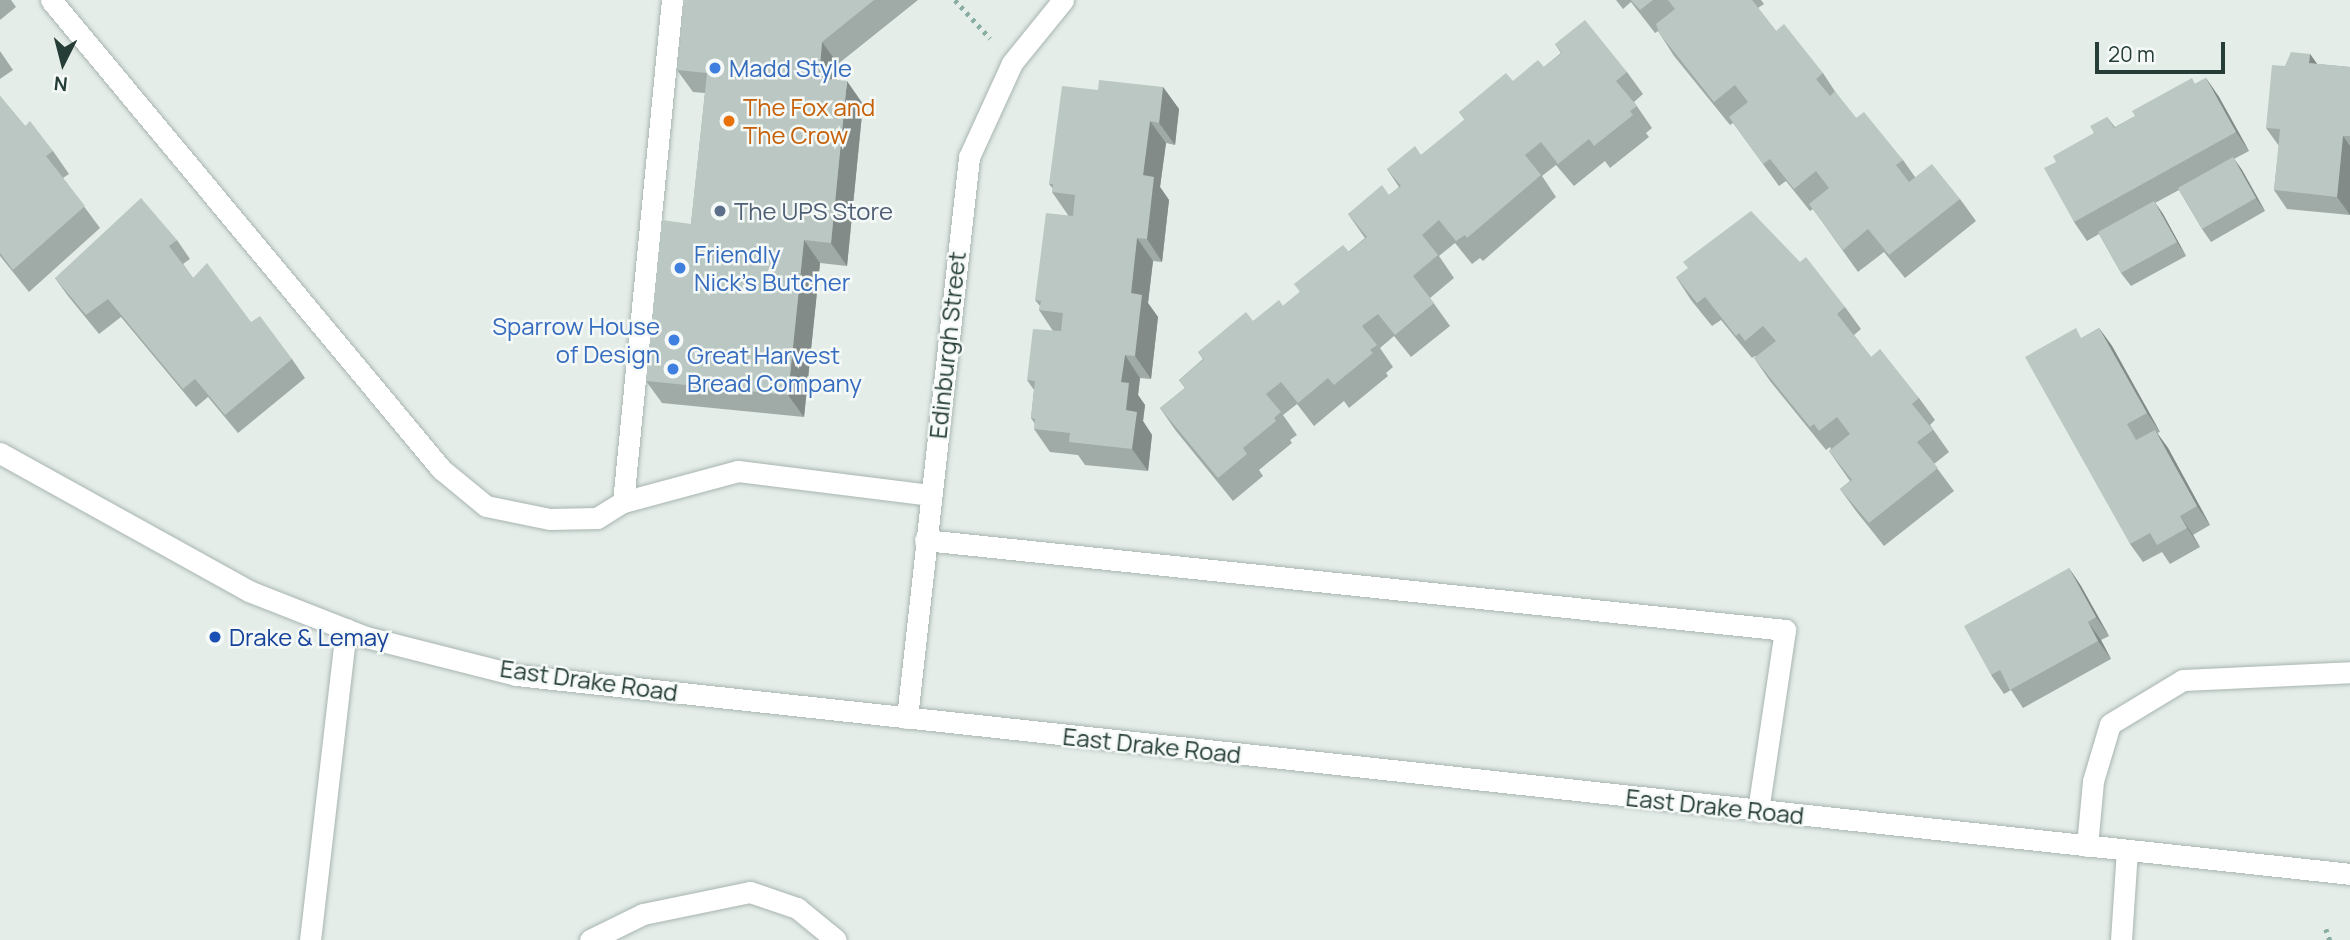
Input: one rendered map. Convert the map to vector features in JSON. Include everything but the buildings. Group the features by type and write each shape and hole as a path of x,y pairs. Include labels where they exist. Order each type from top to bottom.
{"main road":[{"path":"51,0 441,469 486,506 550,519 597,518 623,502 738,471 930,495"},
{"path":"623,502 672,0"},
{"name":"Edinburgh Street","path":"907,718 969,157 1012,63 1063,0"},
{"name":"East Drake Road","path":"0,453 249,591 346,629 516,675 2350,874"},
{"path":"925,540 1785,630 1758,811"},
{"path":"310,940 346,629"},
{"path":"2087,846 2093,781 2110,724 2183,680 2350,672"},
{"path":"2121,940 2127,850"},
{"path":"590,940 643,914 750,892 797,908 836,940"}],"path":[{"path":"955,0 1012,63"},
{"path":"2326,929 2330,940"}],"place":[{"name":"Madd Style","path":"715,68"},
{"name":"The Fox and The Crow","path":"729,121"},
{"name":"The UPS Store","path":"720,211"},
{"name":"Friendly Nick's Butcher","path":"680,268"},
{"name":"Sparrow House of Design","path":"674,340"},
{"name":"Great Harvest Bread Company","path":"673,369"},
{"name":"Drake & Lemay","path":"215,637"}]}
